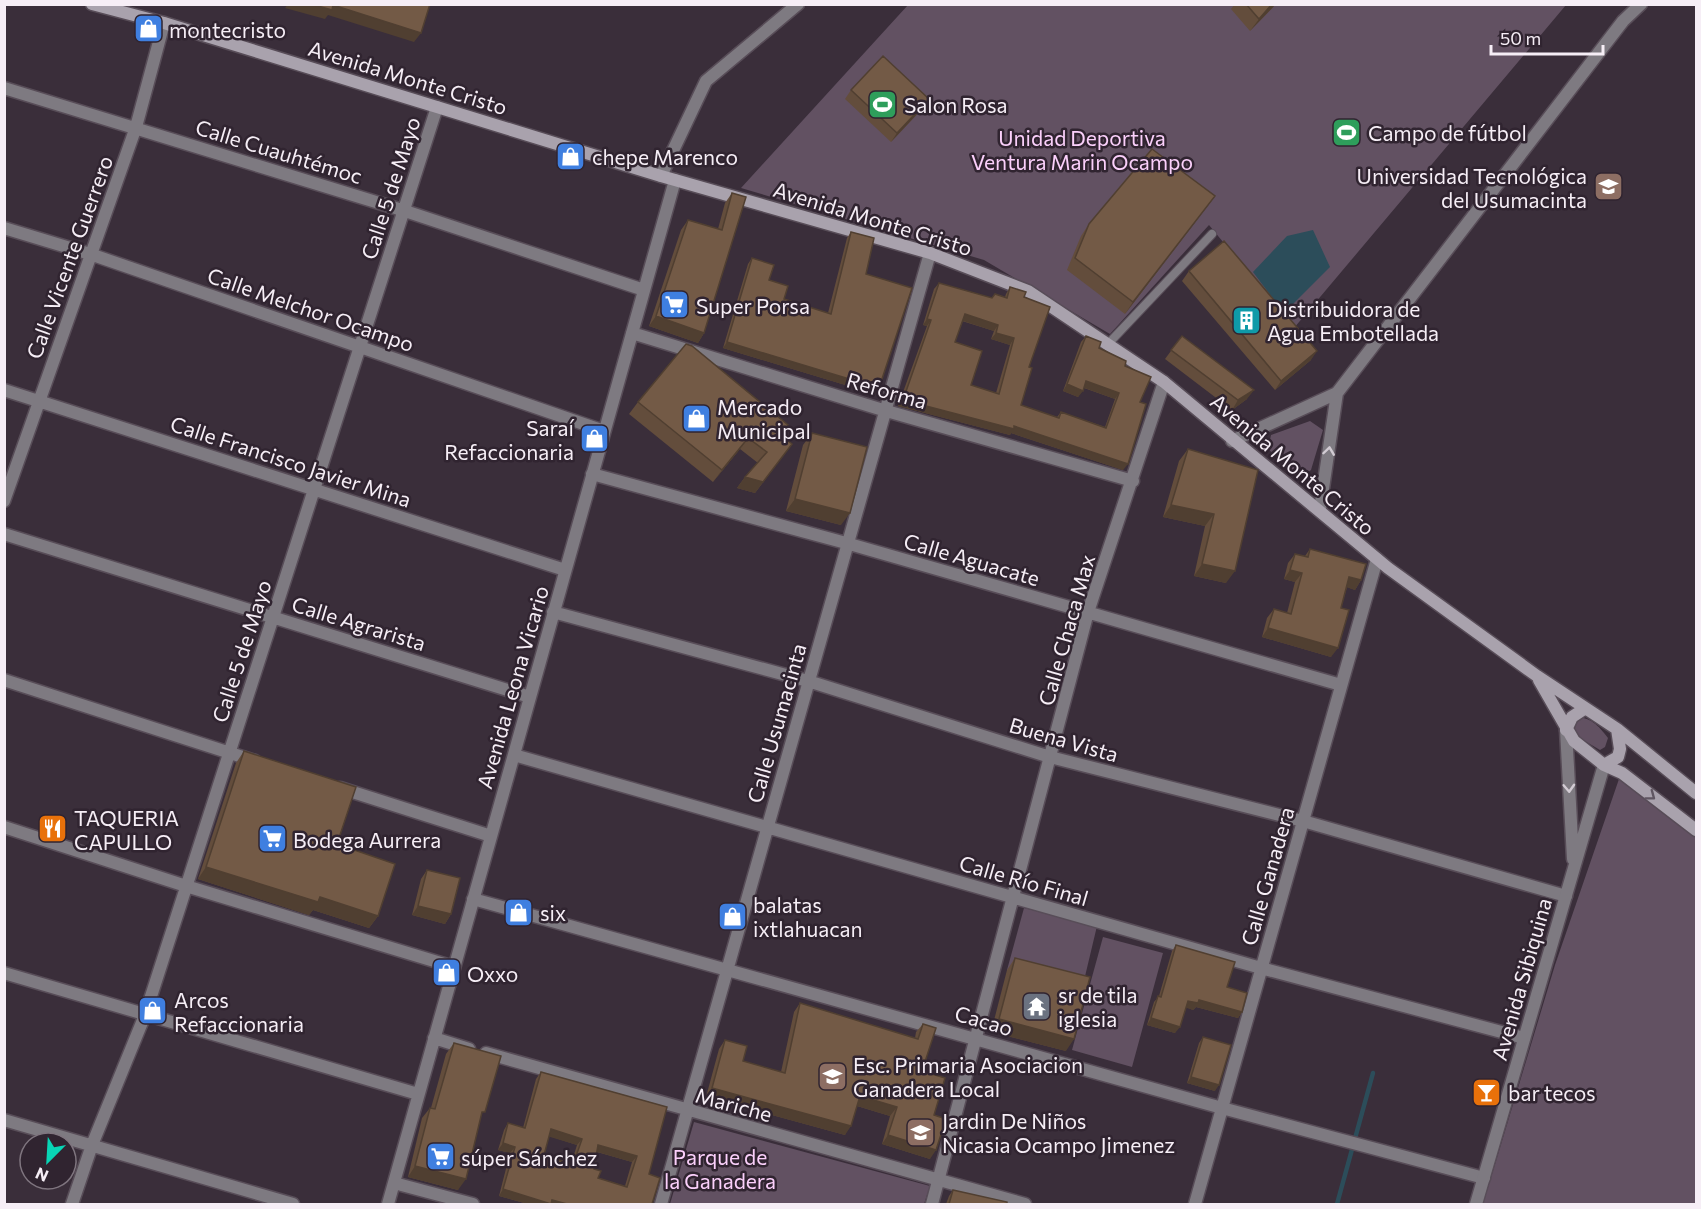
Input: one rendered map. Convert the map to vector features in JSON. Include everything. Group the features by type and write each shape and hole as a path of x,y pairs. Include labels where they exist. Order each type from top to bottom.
{"main road":[{"name":"Avenida Monte Cristo","path":"92,4 164,23 661,176 930,253 1028,291 1164,382 1232,441 1320,509 1377,559 1537,676 1617,729 1696,793"},
{"path":"1537,676 1574,741 1604,765 1622,773 1696,830"},
{"path":"1566,730 1572,717 1584,709"},
{"path":"1604,765 1617,757 1620,748 1617,729"}],"street":[{"path":"661,176 706,81 798,4"},
{"path":"1232,441 1337,393 1623,21 1641,4"},
{"name":"Calle Vicente Guerrero","path":"4,501 136,127 164,23"},
{"name":"Calle Cuauhtémoc","path":"4,88 402,210 644,290"},
{"name":"Calle 5 de Mayo","path":"72,1204 92,1145 145,1015 437,107"},
{"name":"Avenida Leona Vicario","path":"388,1204 675,180"},
{"name":"Calle Melchor Ocampo","path":"4,228 90,254 604,431"},
{"name":"Calle Usumacinta","path":"661,1204 883,410 930,253"},
{"name":"Reforma","path":"632,333 883,410 1133,481"},
{"name":"Calle Chaca Max","path":"932,1204 1088,612 1164,382"},
{"name":"Calle Francisco Javier Mina","path":"4,390 565,570"},
{"path":"1320,509 1337,393"},
{"name":"Calle Aguacate","path":"592,474 846,543 1341,685"},
{"name":"Calle Agrarista","path":"4,534 530,697"},
{"name":"Calle Ganadera","path":"1195,1204 1377,559"},
{"name":"Buena Vista","path":"553,612 808,681 1050,758 1303,821 1566,896"},
{"path":"4,680 263,764"},
{"name":"Avenida Sibiquina","path":"1566,730 1574,869"},
{"name":"Calle Río Final","path":"514,755 1262,968 1524,1038"},
{"name":"Avenida Sibiquina","path":"1476,1204 1604,765"},
{"path":"331,785 491,836"},
{"path":"4,827 186,886 454,967"},
{"name":"Cacao","path":"473,899 728,968 1222,1108 1484,1178"},
{"path":"4,973 418,1094"},
{"name":"Mariche","path":"434,1038 687,1112 1025,1204"},
{"path":"4,1120 293,1204"},
{"path":"394,1183 472,1204"}],"lane":[{"path":"1108,344 1212,234"}],"green space":[{"name":"Unidad Deportiva Ventura Marin Ocampo","path":"908,5 1566,5 1294,328 1209,225 1110,334 984,260 741,188"},
{"path":"1310,421 1323,430 1311,470 1301,477 1268,449 1271,435"},
{"path":"1574,717 1585,718 1597,726 1608,738 1605,747 1600,750 1573,734"},
{"path":"1619,779 1696,837 1696,1204 1483,1204 1555,965"},
{"path":"1024,908 1097,926 1082,989 1007,970"},
{"path":"1103,937 1163,953 1132,1067 1072,1050"},
{"name":"Parque de la Ganadera","path":"694,1122 930,1186 924,1204 670,1204"}],"water":[{"path":"1313,230 1330,267 1284,313 1253,272 1287,236"}],"building":[{"path":"311,4 430,4 421,33 333,5 332,10"},
{"path":"1246,4 1272,4 1259,19"},
{"name":"Salon Rosa","path":"883,56 929,99 897,133 851,90"},
{"path":"1152,149 1215,196 1133,302 1075,258 1089,224"},
{"path":"732,193 746,197 704,333 656,316 688,220 722,230"},
{"path":"851,232 874,238 866,274 912,288 879,388 727,342 752,258 774,265 769,280 788,286 784,299 831,314"},
{"name":"Distribuidora de Agua Embotellada","path":"1224,241 1317,351 1281,381 1189,271"},
{"path":"939,283 992,298 995,294 1007,298 1010,287 1026,292 1024,297 1050,307 1029,367 1032,368 1021,405 1059,418 1061,412 1106,428 1119,393 1086,381 1083,391 1067,384 1086,336 1101,342 1099,348 1126,361 1125,366 1151,377 1140,402 1146,404 1128,464 1014,426 1014,429 903,400 931,320 927,319","holes":["965,314 998,325 996,333 1014,338 999,394 971,385 982,351 955,342"]},
{"path":"1182,336 1254,390 1238,400 1171,350"},
{"name":"Mercado Municipal","path":"686,344 692,346 788,425 781,435 792,444 763,482 745,477 767,452 748,438 722,470 638,402"},
{"path":"812,433 867,447 850,513 795,499"},
{"path":"1188,449 1258,470 1235,571 1202,564 1214,514 1171,505"},
{"path":"1310,549 1366,564 1361,580 1349,577 1341,608 1349,610 1338,648 1268,628 1274,609 1291,614 1302,573 1290,570 1295,554 1308,557"},
{"name":"Bodega Aurrera","path":"244,751 356,787 337,844 395,864 378,916 320,897 318,902 206,867"},
{"path":"427,870 460,878 451,914 418,906"},
{"path":"1176,945 1235,962 1227,987 1247,993 1242,1012 1199,1000 1198,1003 1188,1001 1180,1027 1151,1018 1158,996 1161,997"},
{"path":"1015,958 1090,977 1074,1039 999,1019"},
{"path":"800,1003 918,1039 923,1024 936,1028 922,1071 945,1078 934,1115 946,1119 936,1150 888,1135 897,1107 860,1096 851,1126 712,1088 725,1040 747,1046 743,1061 785,1073"},
{"path":"1203,1037 1231,1045 1219,1085 1191,1077"},
{"path":"454,1043 501,1056 485,1112 482,1112 466,1179 415,1166 430,1108 435,1109"},
{"path":"541,1072 667,1107 649,1174 660,1178 652,1204 567,1204 552,1200 551,1204 503,1189 515,1147 503,1143 508,1123 525,1128","holes":["551,1129 582,1139 574,1162 571,1161 570,1164 544,1155","598,1145 637,1156 627,1187 598,1178 601,1171 594,1169"]},
{"path":"953,1190 1007,1202 1007,1204 949,1204"}],"waterway":[{"path":"1337,1204 1373,1073"}],"place":[{"name":"montecristo","path":"148,29"},
{"name":"Salon Rosa","path":"883,104"},
{"name":"Campo de fútbol","path":"1347,132"},
{"name":"chepe Marenco","path":"571,156"},
{"name":"Universidad Tecnológica del Usumacinta","path":"1608,187"},
{"name":"Super Porsa","path":"675,305"},
{"name":"Distribuidora de Agua Embotellada","path":"1246,320"},
{"name":"Mercado Municipal","path":"696,418"},
{"name":"Saraí Refaccionaria","path":"595,439"},
{"name":"TAQUERIA CAPULLO","path":"53,829"},
{"name":"Bodega Aurrera","path":"272,839"},
{"name":"six","path":"519,912"},
{"name":"balatas ixtlahuacan","path":"732,916"},
{"name":"Oxxo","path":"446,973"},
{"name":"sr de tila iglesia","path":"1037,1006"},
{"name":"Arcos Refaccionaria","path":"153,1011"},
{"name":"Esc. Primaria Asociacion Ganadera Local","path":"832,1076"},
{"name":"bar tecos","path":"1487,1092"},
{"name":"Jardin De Niños Nicasia Ocampo Jimenez","path":"921,1132"},
{"name":"súper Sánchez","path":"440,1157"}]}
